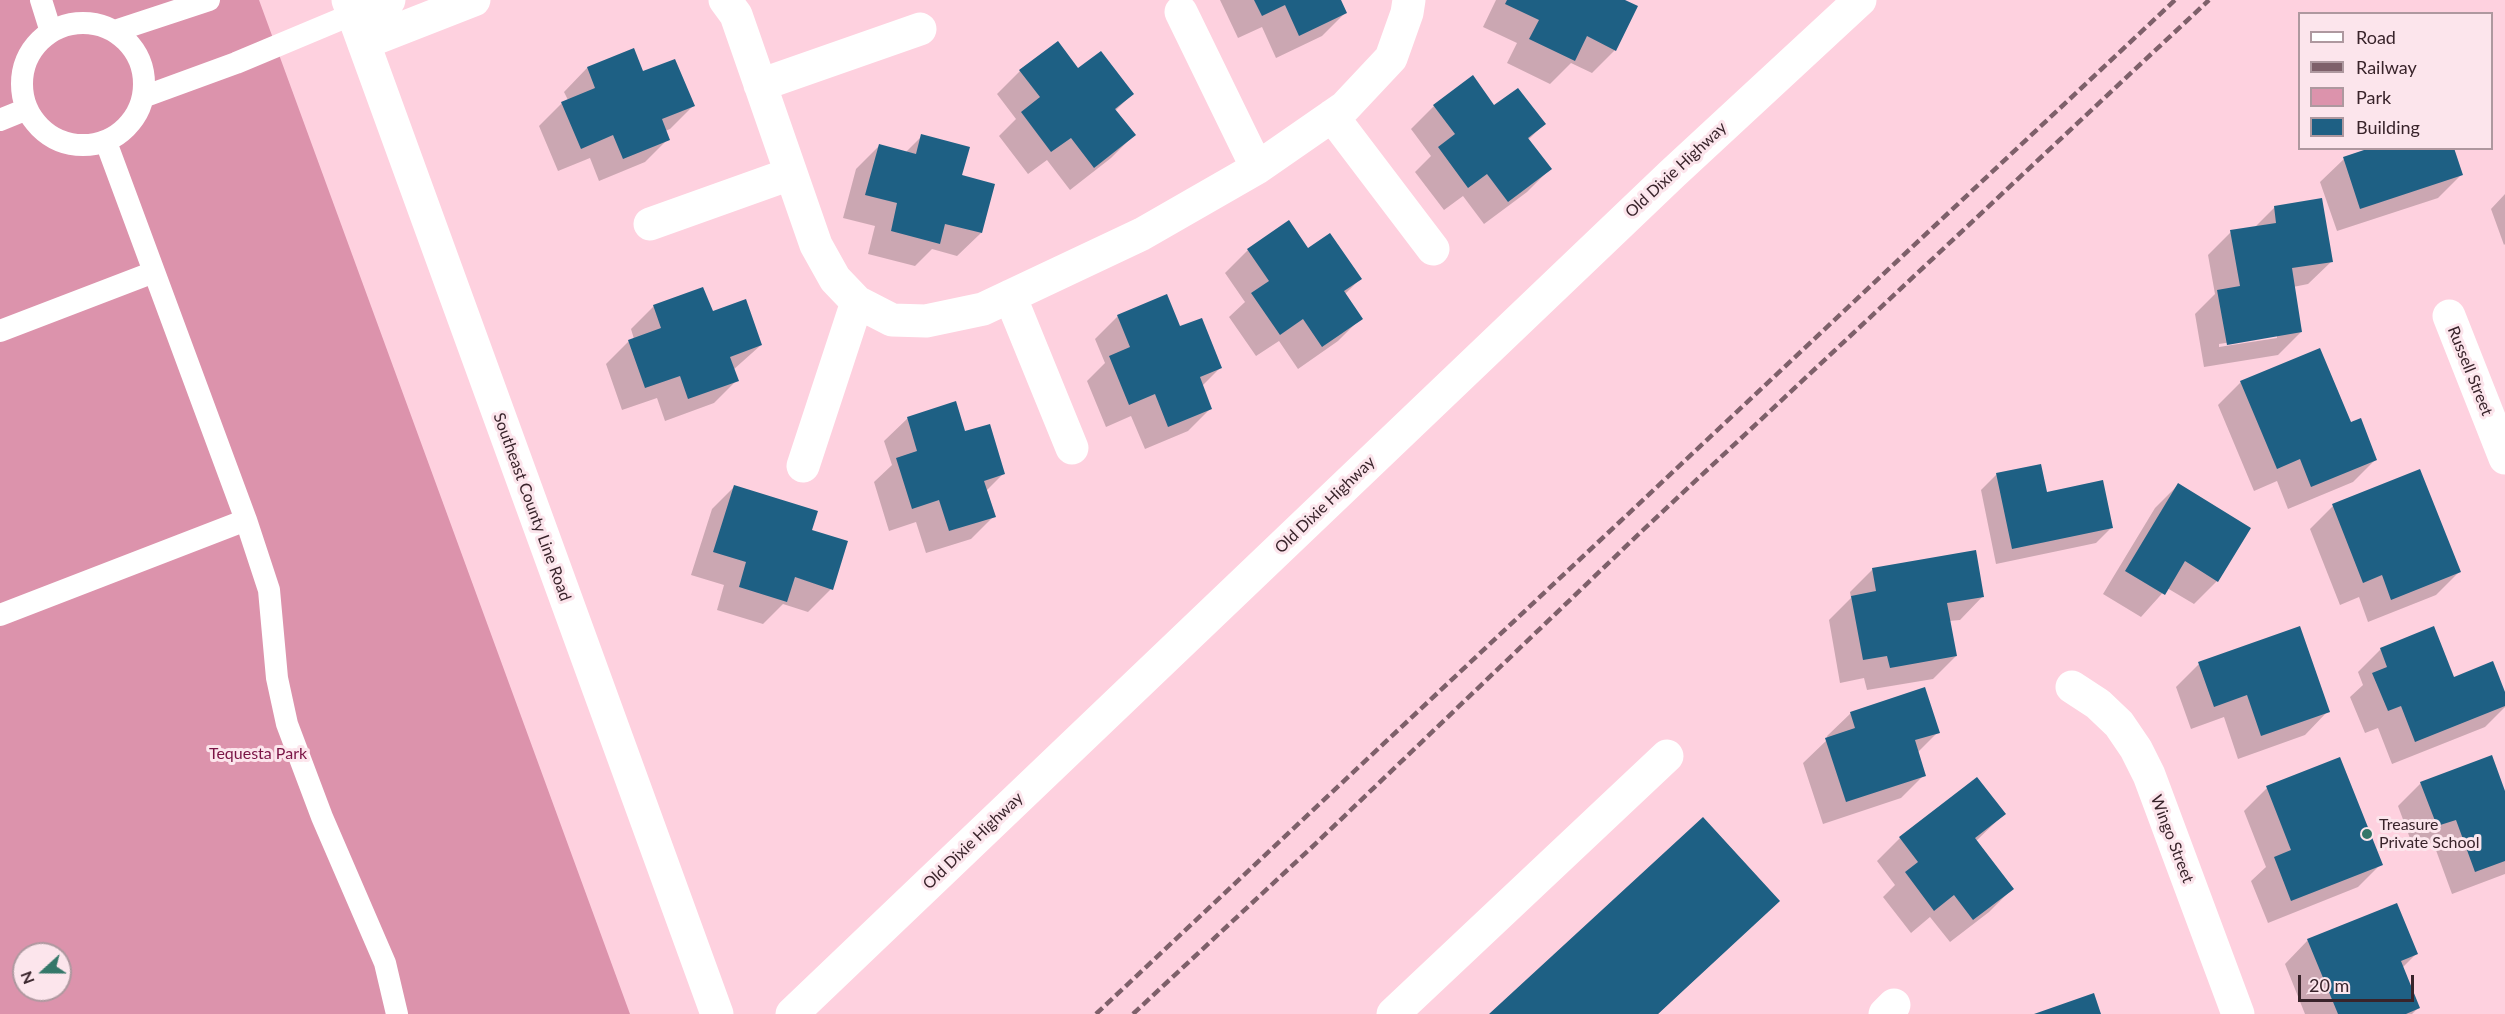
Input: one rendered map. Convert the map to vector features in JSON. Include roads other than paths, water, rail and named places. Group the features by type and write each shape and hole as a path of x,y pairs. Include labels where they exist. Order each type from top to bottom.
{"street":[{"path":"355,19 388,0"},
{"path":"355,19 474,0"},
{"path":"725,0 736,15 816,245 835,279 857,302 892,320 926,321 983,309 1142,234 1257,168 1345,106 1391,58 1407,13 1409,0"},
{"name":"Old Dixie Highway","path":"792,1014 1646,198 1860,0"},
{"path":"1181,12 1257,168"},
{"name":"Southeast County Line Road","path":"355,19 717,1014"},
{"path":"760,85 920,29"},
{"path":"1332,116 1433,249"},
{"path":"650,224 790,174"},
{"path":"1010,296 1072,448"},
{"path":"803,466 857,302"},
{"name":"Russell Street","path":"2449,316 2505,458"},
{"name":"Wingo Street","path":"2072,687 2098,704 2119,724 2136,749 2149,775 2238,1014"},
{"path":"1393,1014 1667,756"}],"lane":[{"path":"41,0 51,32"},
{"path":"115,31 209,0"},
{"path":"143,97 355,19"},
{"path":"77,22 97,23 115,31 130,44 140,60 144,78 143,97 136,116 123,131 106,142 88,146 69,145 51,137 37,125 27,109 21,90 23,70 30,52 42,38 58,27 77,22"},
{"path":"0,120 27,109"},
{"path":"106,142 246,520 269,590 277,678 287,724 322,817 385,963 397,1014"},
{"path":"0,331 154,272"},
{"path":"0,615 246,520"}],"railway":[{"path":"1096,1014 2175,0"},
{"path":"1133,1014 1311,848 1643,530 2209,0"}],"place":[{"name":"Treasure Private School","path":"2367,834"}],"park label":[{"name":"Tequesta Park","path":"258,754"}]}
